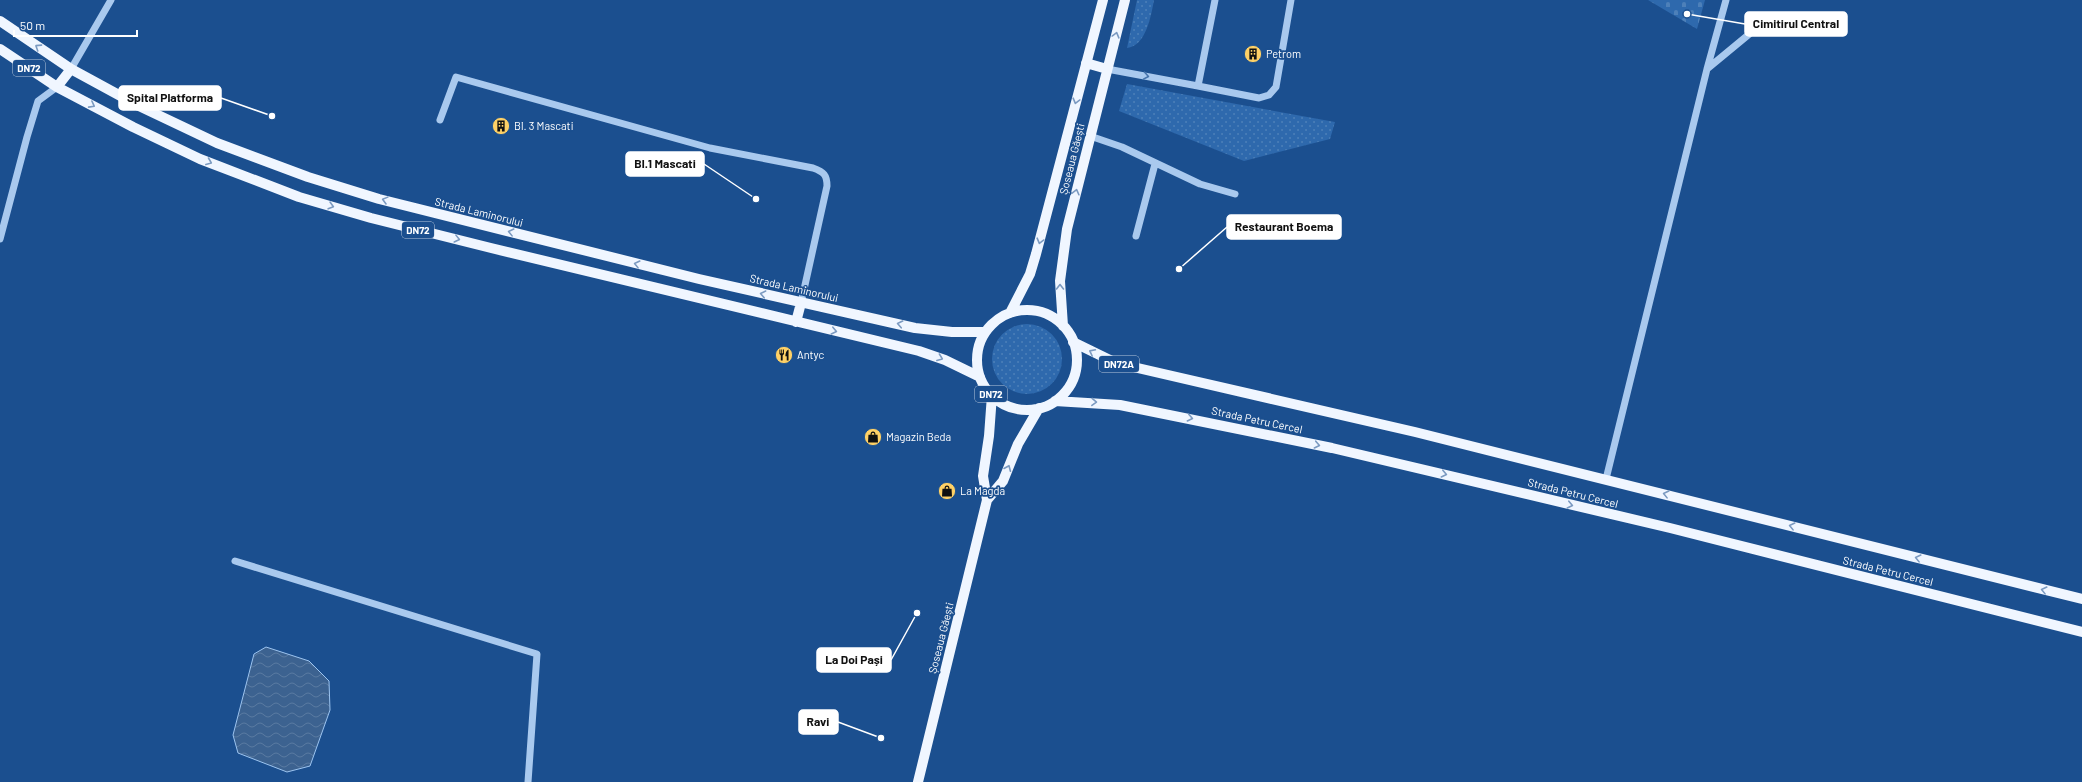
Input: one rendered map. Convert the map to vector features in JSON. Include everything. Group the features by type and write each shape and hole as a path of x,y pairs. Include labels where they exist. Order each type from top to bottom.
{"main road":[{"name":"Șoseaua Găești","path":"1010,313 1030,274 1103,0"},
{"name":"Șoseaua Găești","path":"1062,326 1060,281 1063,251 1090,136 1125,0"},
{"name":"Strada Laminorului","path":"0,21 71,69 139,106 217,143 308,177 379,199 801,303 915,328 952,332 985,332"},
{"name":"DN72","path":"0,49 57,87 133,127 200,159 299,197 386,222 933,356 980,378"},
{"path":"1086,63 1107,69"},
{"path":"57,87 71,69"},
{"path":"796,322 801,303"},
{"name":"DN72","path":"1023,310 1040,312 1056,320 1062,326 1073,342 1076,355 1075,372 1067,388 1055,400 1039,408 1026,409 1014,408 1002,403 992,395 980,378 977,365 977,352 985,332 996,321 1010,313 1023,310"},
{"name":"Strada Petru Cercel","path":"1073,342 1116,364 1415,432 2082,599"},
{"name":"DN72","path":"987,500 983,476 989,436 992,395"},
{"name":"Strada Petru Cercel","path":"1055,400 1106,402 1152,410 1456,476 2082,632"},
{"name":"DN72","path":"987,500 1003,481 1018,444 1039,408"},
{"name":"Șoseaua Găești","path":"918,782 987,500"}],"lane":[{"path":"71,69 111,0"},
{"path":"1198,86 1215,0"},
{"path":"1107,69 1259,98 1269,95 1276,87 1291,0"},
{"path":"1606,479 1726,0"},
{"path":"1708,69 1753,31"},
{"path":"440,120 456,77 710,148 813,168 823,172 827,178 827,186 801,303"},
{"path":"0,239 38,101 57,87"},
{"path":"1090,136 1122,147 1155,164 1200,184 1235,194"},
{"path":"1136,236 1155,164"},
{"path":"235,561 537,654 528,782"}],"green space":[{"path":"1137,0 1154,0 1149,22 1143,36 1139,42 1127,48"},
{"path":"1648,0 1705,0 1697,29"},
{"path":"1127,84 1335,122 1330,139 1244,161 1119,111"},
{"path":"1027,324 1040,327 1052,334 1059,346 1062,359 1059,372 1052,384 1040,391 1027,394 1014,391 1002,384 995,372 992,359 995,346 1002,334 1014,327"}],"water":[{"path":"266,647 309,661 329,681 330,710 310,766 287,772 238,753 233,735 254,654"}],"place":[{"name":"Cimitirul Central","path":"1687,14"},
{"name":"Petrom","path":"1253,54"},
{"name":"Spital Platforma","path":"272,116"},
{"name":"Bl. 3 Mascati","path":"501,126"},
{"name":"Bl.1 Mascati","path":"756,199"},
{"name":"Restaurant Boema","path":"1179,269"},
{"name":"Antyc","path":"784,355"},
{"name":"Magazin Beda","path":"873,437"},
{"name":"La Magda","path":"947,491"},
{"name":"La Doi Pași","path":"917,613"},
{"name":"Ravi","path":"881,738"}]}
